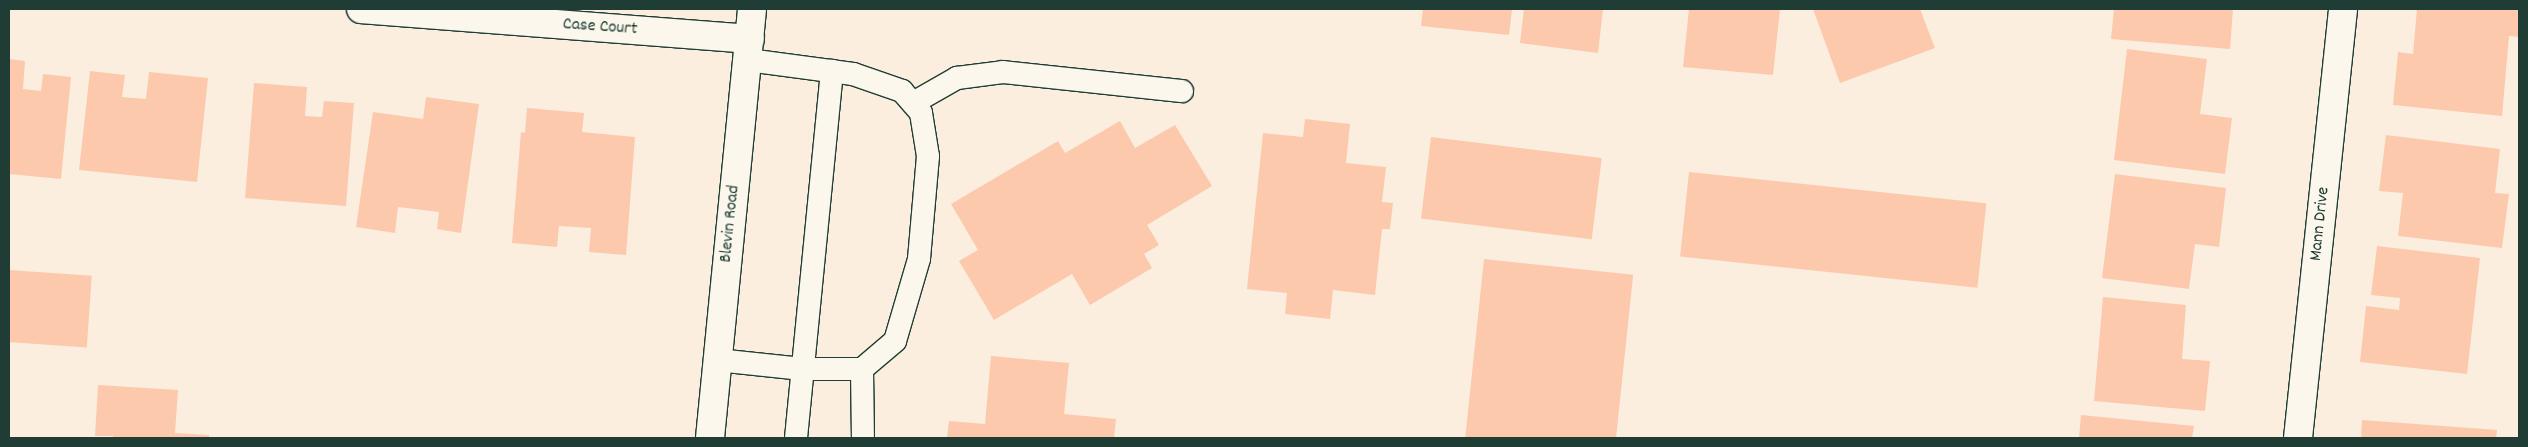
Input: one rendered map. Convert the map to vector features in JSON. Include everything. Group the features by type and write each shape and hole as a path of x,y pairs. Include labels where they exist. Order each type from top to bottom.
{"street":[{"name":"Case Court","path":"361,9 749,50"},
{"name":"Blevin Road","path":"710,438 752,9"},
{"name":"Mann Drive","path":"2298,438 2343,9"}],"lane":[{"path":"718,360 803,369 862,368 895,340 919,259 928,156 921,112 902,91 853,74 832,71 749,50"},
{"path":"796,438 832,71"},
{"path":"913,103 957,78 1003,72 1182,90"},
{"path":"862,368 863,438"}],"building":[{"path":"1423,9 1512,9 1509,35 1421,26"},
{"path":"1524,9 1603,9 1598,53 1520,43"},
{"path":"1689,9 1780,9 1773,75 1683,67"},
{"path":"1813,9 1920,9 1935,48 1840,83"},
{"path":"2114,9 2233,9 2230,49 2111,39"},
{"path":"2417,9 2519,9 2519,37 2509,36 2502,116 2393,105 2398,52 2413,54"},
{"path":"2127,49 2207,59 2200,114 2232,118 2225,174 2114,160"},
{"path":"9,59 25,61 23,89 41,91 43,74 71,77 61,179 9,174"},
{"path":"90,71 125,75 122,97 146,99 149,72 208,78 197,182 79,170"},
{"path":"254,83 307,87 305,116 322,117 324,101 354,103 346,206 245,198"},
{"path":"426,97 479,104 461,233 437,229 439,212 398,207 395,233 356,227 373,112 423,119"},
{"path":"527,108 584,113 582,132 635,137 626,255 589,252 591,228 559,226 557,247 512,243 521,132 525,133"},
{"path":"1305,119 1350,124 1346,163 1386,167 1382,202 1393,203 1390,229 1382,229 1375,295 1333,290 1330,319 1285,314 1287,293 1247,289 1263,133 1303,137"},
{"path":"1120,121 1135,148 1175,125 1212,186 1147,225 1159,245 1144,254 1152,268 1090,305 1072,274 994,320 959,261 978,250 951,204 1058,141 1065,153"},
{"path":"2386,135 2500,149 2495,193 2509,194 2502,248 2398,236 2403,193 2379,191"},
{"path":"1431,137 1602,158 1592,239 1421,218"},
{"path":"1689,172 1986,203 1977,288 1680,257"},
{"path":"2115,174 2226,188 2219,247 2195,244 2189,289 2102,278"},
{"path":"2377,246 2480,258 2467,374 2360,362 2366,306 2399,310 2400,298 2371,295"},
{"path":"1484,259 1633,275 1616,438 1465,438"},
{"path":"9,270 92,276 87,348 9,342"},
{"path":"2103,297 2186,305 2182,359 2210,361 2205,411 2094,401"},
{"path":"991,356 1069,363 1064,414 1116,419 1114,438 947,438 949,421 985,424"},
{"path":"98,385 178,390 175,433 209,435 209,438 113,438 113,436 95,436"},
{"path":"2081,415 2194,426 2192,438 2079,438"},
{"path":"2362,420 2497,430 2496,438 2361,438"}]}
